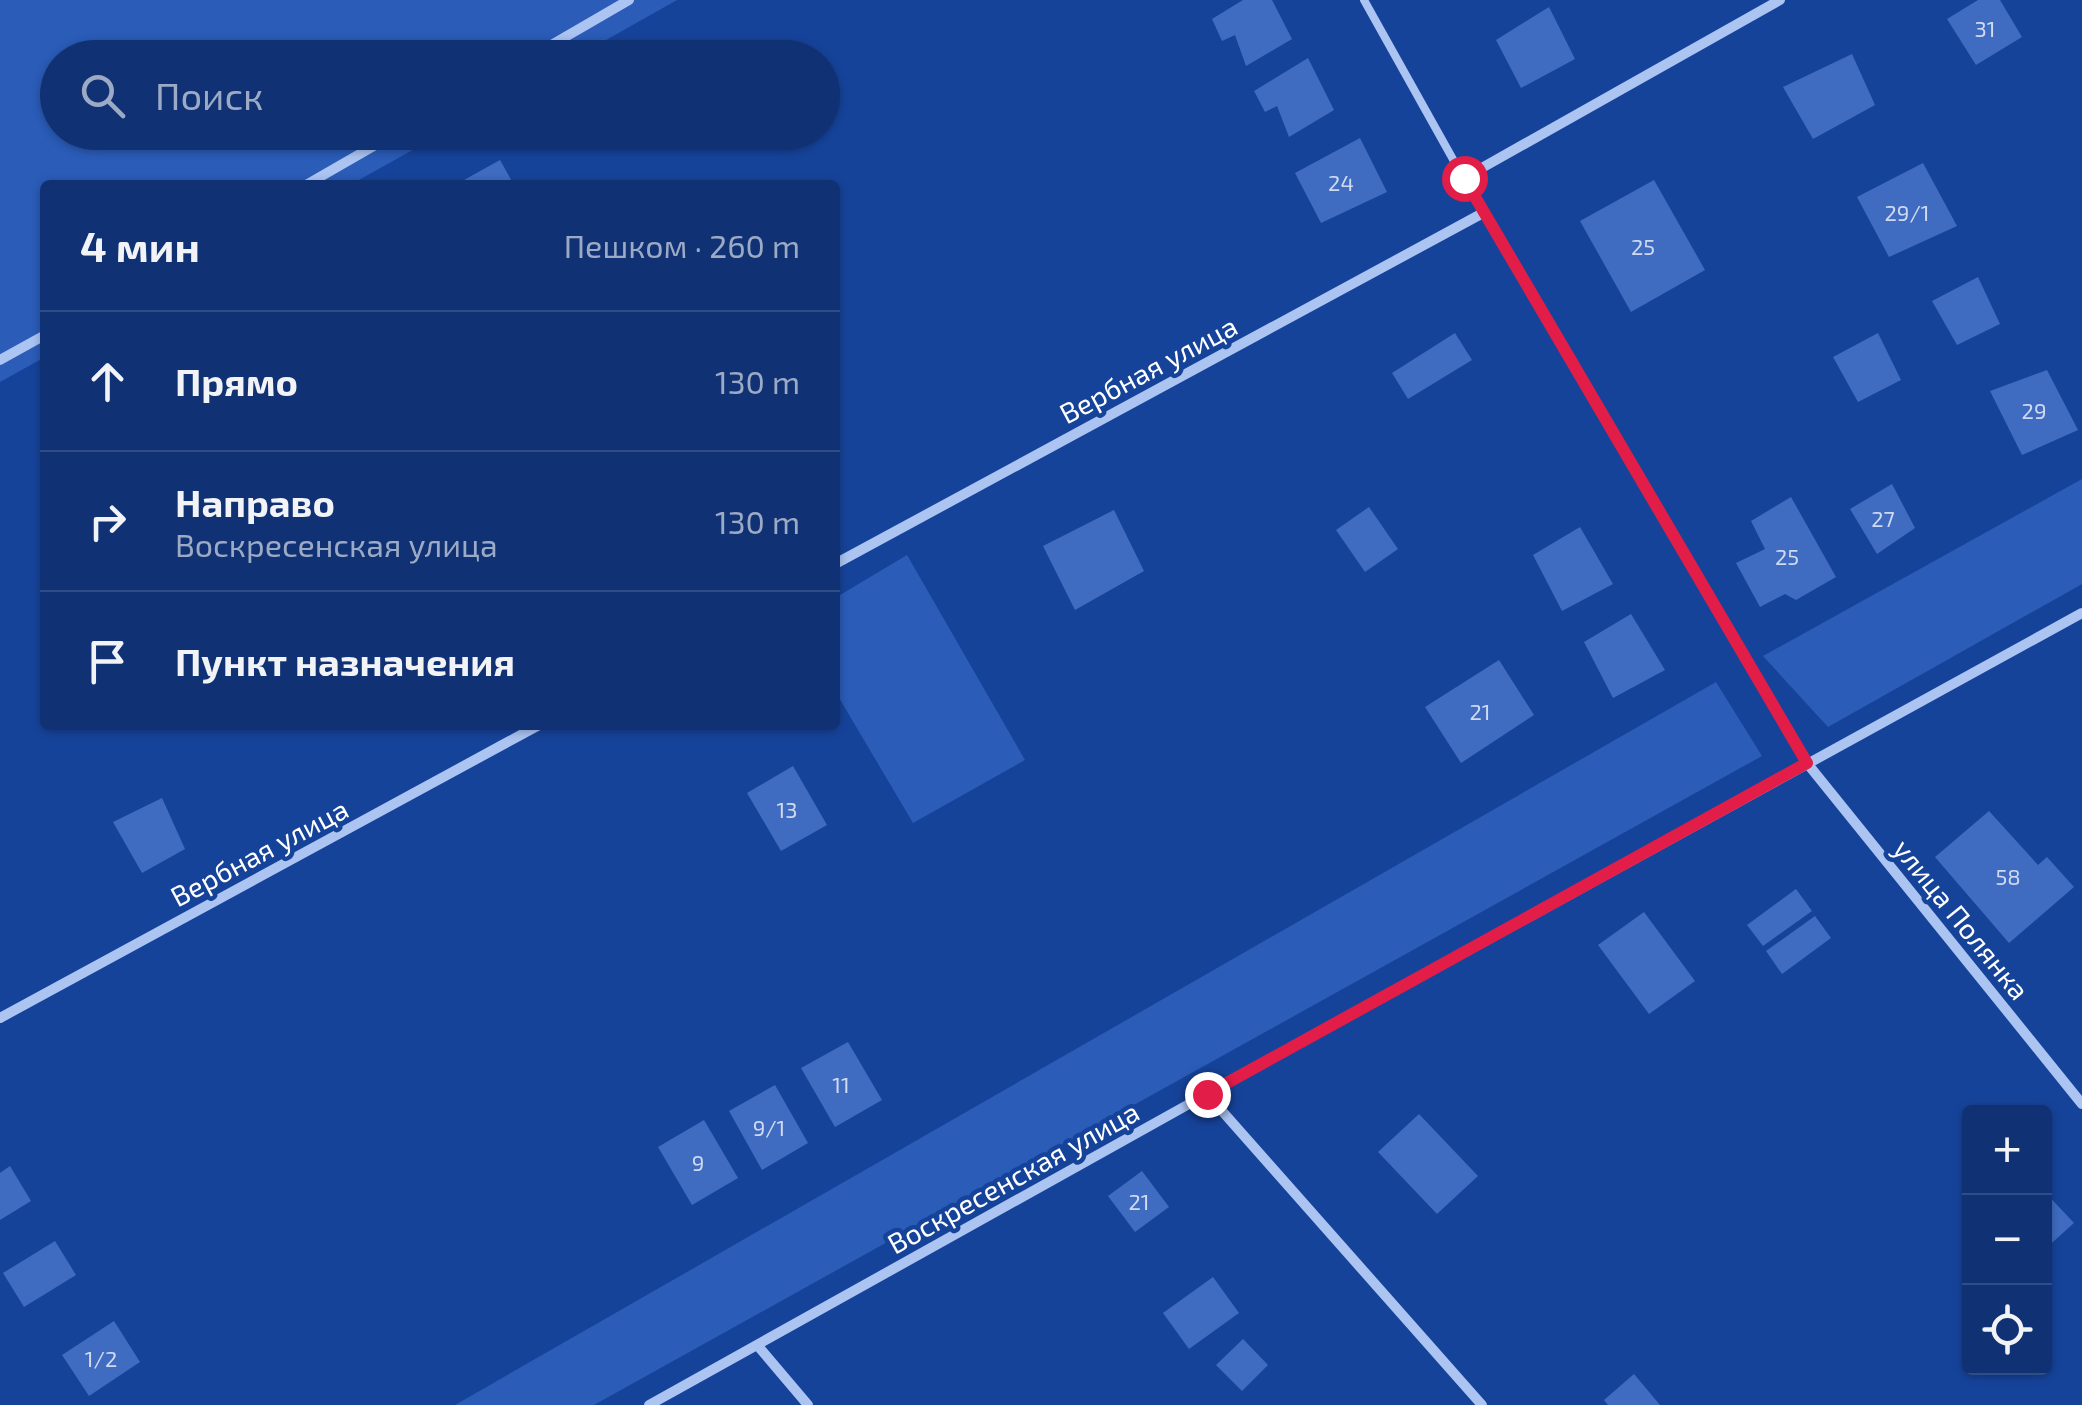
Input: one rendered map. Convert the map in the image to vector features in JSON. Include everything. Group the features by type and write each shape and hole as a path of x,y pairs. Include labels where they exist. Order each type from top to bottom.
{"street":[{"path":"560,40 629,0"},
{"path":"1464,178 1780,0"},
{"path":"315,180 367,150"},
{"name":"Вербная улица","path":"840,561 1484,212"},
{"path":"0,360 40,338"},
{"name":"Воскресенская улица","path":"649,1405 2082,613"},
{"name":"Вербная улица","path":"0,1018 530,730"},
{"name":"улица Полянка","path":"1807,763 2082,1104"},
{"path":"1207,1094 1482,1405"},
{"path":"758,1346 808,1405"}],"lane":[{"path":"1364,0 1807,763"}],"shaded area":[{"path":"0,0 677,0 606,40 40,40 40,150 413,150 359,180 40,180 40,360 0,382"},
{"path":"2082,479 2082,584 1828,727 1763,656"},
{"path":"907,555 1025,760 913,823 840,699 840,595"},
{"path":"1716,682 1762,756 594,1405 455,1405"}],"building":[{"path":"1243,0 1272,0 1292,39 1246,66 1235,35 1222,41 1212,19"},
{"path":"1978,0 2000,0 2022,37 1976,65 1947,19"},
{"path":"1549,7 1575,59 1521,88 1496,40"},
{"path":"1852,54 1875,105 1813,139 1783,87"},
{"path":"1308,58 1334,110 1289,137 1277,106 1265,112 1254,91"},
{"path":"1360,138 1387,192 1321,223 1295,173"},
{"path":"500,160 511,180 464,180"},
{"path":"1923,163 1957,226 1889,257 1857,197"},
{"path":"1654,180 1705,270 1631,312 1580,221"},
{"path":"1978,277 2000,324 1957,345 1932,301"},
{"path":"1455,333 1472,360 1408,399 1392,373"},
{"path":"1878,333 1901,380 1858,402 1833,357"},
{"path":"2047,370 2078,430 2022,455 1990,391"},
{"path":"1892,484 1915,528 1877,554 1850,509"},
{"path":"1791,497 1836,577 1796,600 1785,594 1760,607 1736,563 1765,549 1751,521"},
{"path":"1369,507 1398,549 1365,572 1336,530"},
{"path":"1114,510 1144,571 1075,610 1043,546"},
{"path":"1580,527 1613,584 1562,611 1533,555"},
{"path":"1631,614 1665,670 1613,698 1584,642"},
{"path":"1499,660 1534,715 1461,763 1425,707"},
{"path":"793,766 827,825 781,851 747,793"},
{"path":"162,798 185,849 142,873 113,822"},
{"path":"1989,811 2038,865 2047,857 2074,887 2009,943 1935,857"},
{"path":"1796,889 1812,911 1763,946 1747,925"},
{"path":"1644,912 1695,981 1649,1014 1598,945"},
{"path":"1815,916 1831,938 1782,974 1766,951"},
{"path":"848,1042 882,1100 835,1127 801,1068"},
{"path":"775,1085 808,1143 762,1170 729,1111"},
{"path":"1419,1114 1478,1176 1437,1214 1378,1152"},
{"path":"704,1120 738,1178 692,1205 658,1147"},
{"path":"10,1166 31,1201 0,1220 0,1173"},
{"path":"1142,1171 1169,1207 1135,1232 1108,1196"},
{"path":"2052,1200 2074,1223 2052,1243"},
{"path":"55,1241 76,1275 24,1307 3,1273"},
{"path":"1213,1277 1239,1313 1189,1349 1163,1313"},
{"path":"114,1321 140,1362 89,1396 62,1355"},
{"path":"1243,1339 1268,1365 1242,1391 1216,1365"},
{"path":"1634,1374 1660,1405 1608,1405 1604,1400"}],"route":[{"path":"1207,1094 1807,763 1464,178"}]}
